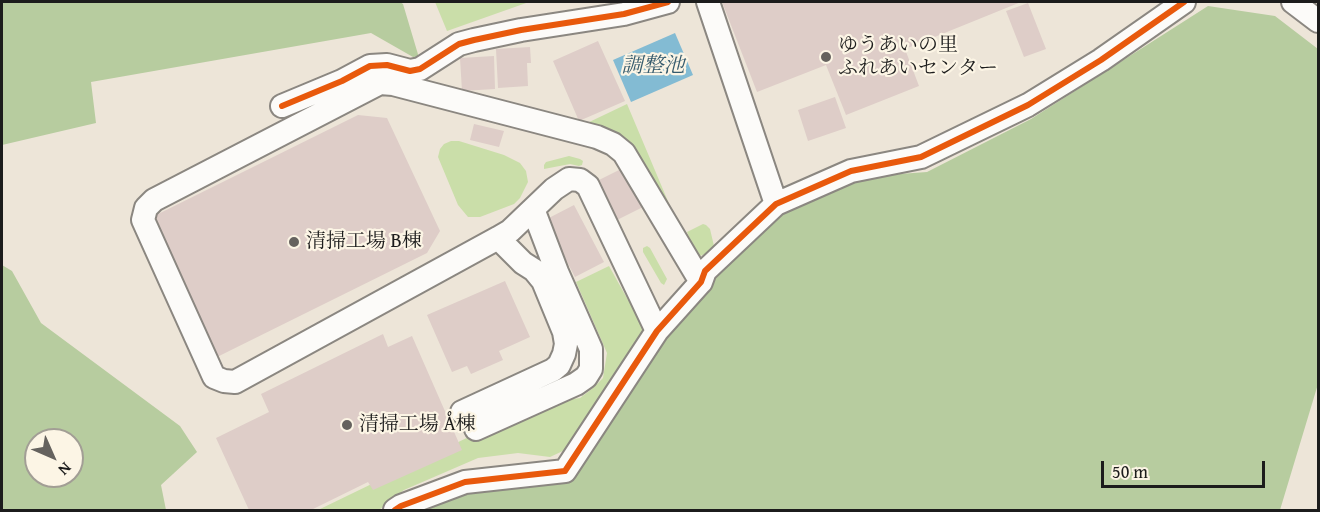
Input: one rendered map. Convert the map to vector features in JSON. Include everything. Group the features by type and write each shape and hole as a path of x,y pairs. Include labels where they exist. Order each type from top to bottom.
{"street":[{"path":"282,106 342,81 370,66 387,65 410,71 420,69 459,44 466,42 521,30 624,15 668,2"},
{"path":"708,2 776,204"},
{"path":"395,510 400,506 465,482 565,471 657,331 701,282 705,271 776,204 851,171 921,157 1008,115 1101,60 1184,2"},
{"path":"1293,2 1318,21"},
{"path":"657,331 588,186 580,180 569,180 555,189 510,231 498,238 235,382 224,381 214,377 144,220 146,208 154,200 380,83 393,84 597,136 613,144 624,153 701,282"},
{"path":"498,238 543,281 564,332 566,344 564,354 553,370 469,420 576,384 586,377 591,369 591,349 557,272 533,209"}],"green space":[{"path":"2,2 400,2 403,4 420,61 371,33 91,82 96,123 2,145"},
{"path":"435,2 529,2 447,31"},
{"path":"1208,6 1275,16 1318,49 1318,384 1280,510 423,510 468,491 566,480 662,342 698,295 782,213 858,177 927,172 1031,119"},
{"path":"627,104 694,263 640,175 583,125"},
{"path":"459,141 504,155 520,163 526,171 528,182 520,198 514,204 480,217 468,217 458,205 438,157 444,144"},
{"path":"569,156 583,161 582,165 570,164 544,169 546,162"},
{"path":"703,224 710,229 714,246 711,252 697,257 687,232"},
{"path":"647,246 667,279 664,285 643,252 643,248"},
{"path":"2,265 12,271 41,323 180,426 197,452 161,485 166,510 2,510"},
{"path":"609,266 628,300 635,302 647,325 574,441 565,450 550,457 518,453 478,458 404,490 379,510 318,510 512,416 580,398 593,388 603,378 607,353 576,282"}],"water":[{"name":"調整池","path":"675,33 693,75 631,102 613,60"}],"building":[{"name":"ゆうあいの里 ふれあいセンター","path":"722,2 1021,2 905,49 919,86 846,115 826,65 757,92"},
{"name":"ゆうあいの里 ふれあいセンター","path":"1028,3 1046,49 1024,57 1006,11"},
{"path":"598,41 625,101 579,121 553,61"},
{"path":"530,47 531,63 527,63 528,86 498,88 496,49"},
{"path":"494,56 495,89 462,91 460,58"},
{"path":"835,97 846,128 808,141 798,110"},
{"name":"清掃工場 B棟","path":"358,115 387,118 440,231 427,253 211,360 144,221"},
{"path":"474,124 504,131 499,147 470,140"},
{"path":"629,165 649,204 613,222 593,183"},
{"path":"574,205 604,262 575,277 545,220"},
{"path":"505,281 530,337 499,351 503,360 471,374 467,366 452,372 427,315"},
{"name":"清掃工場 Å棟","path":"383,334 388,347 412,336 462,450 373,490 368,482 311,510 249,510 216,438 269,412 261,394"}],"cycle path":[{"path":"282,106 342,81 370,66 387,65 410,71 420,69 459,44 521,30 624,14 668,2"},
{"path":"395,510 465,482 565,471 657,331 701,282 705,271 776,204 851,171 921,157 1028,105 1101,60 1184,2"}],"place":[{"name":"ゆうあいの里 ふれあいセンター","path":"826,57"},
{"name":"清掃工場 B棟","path":"294,242"},
{"name":"清掃工場 Å棟","path":"347,425"}]}
